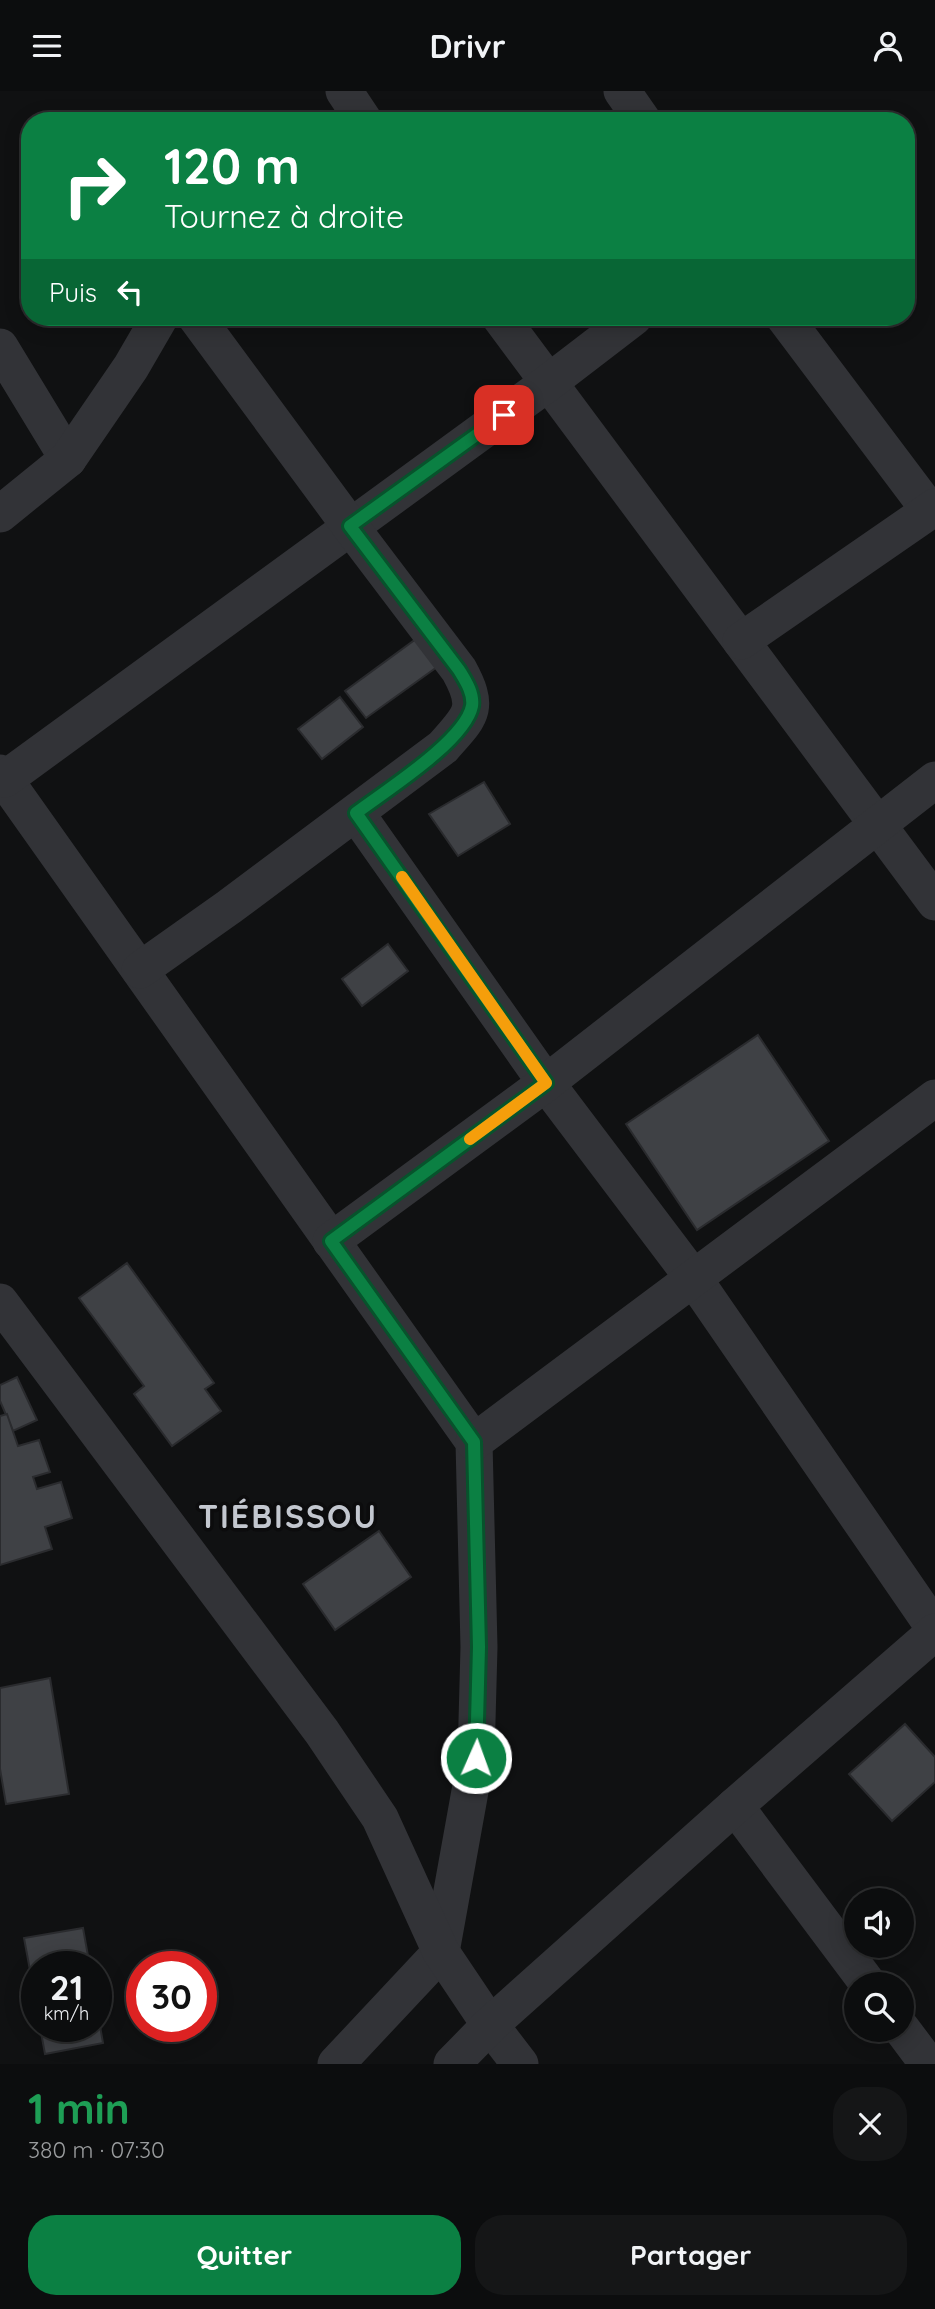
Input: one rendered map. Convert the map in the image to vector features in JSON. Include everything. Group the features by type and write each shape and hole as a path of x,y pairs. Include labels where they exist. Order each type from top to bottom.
{"street":[{"path":"344,91 358,112"},
{"path":"622,91 637,112"},
{"path":"0,515 68,459 131,367 155,326"},
{"path":"140,970 443,747 465,721 472,704 469,688 459,670 203,326"},
{"path":"507,326 935,902"},
{"path":"336,2064 440,1952 476,1758 479,1647 474,1442 2,776 548,383 622,326"},
{"path":"741,641 932,509 791,326"},
{"path":"0,347 68,459"},
{"path":"331,1241 546,1083 935,781"},
{"path":"356,813 546,1083 694,1279 935,1630 490,2025 452,2064"},
{"path":"474,1442 935,1098"},
{"path":"0,1302 322,1732 380,1818 440,1952 520,2064"},
{"path":"735,1806 859,1972"},
{"path":"912,2042 928,2064"}],"building":[{"path":"416,639 437,667 366,718 345,691"},
{"path":"340,697 363,727 322,759 298,729"},
{"path":"484,782 510,824 458,856 429,814"},
{"path":"388,944 408,971 362,1006 342,979"},
{"path":"758,1035 829,1141 697,1230 626,1124"},
{"path":"127,1263 214,1383 205,1389 221,1411 172,1446 134,1394 144,1386 79,1298"},
{"path":"17,1377 37,1420 13,1431 0,1401 0,1385"},
{"path":"7,1414 18,1446 39,1440 50,1472 33,1477 37,1489 61,1482 72,1518 45,1527 52,1549 0,1565 0,1416"},
{"path":"379,1531 411,1577 335,1630 303,1584"},
{"path":"50,1678 69,1794 6,1804 0,1769 0,1688"},
{"path":"905,1724 935,1757 935,1782 892,1821 849,1774"},
{"path":"83,1928 87,1951 26,1951 24,1938"},
{"path":"43,2042 103,2042 103,2043 45,2054"}],"slow traffic":[{"path":"402,877 546,1083 470,1139"}],"district":[{"name":"TIÉBISSOU","path":"288,1516"}],"route":[{"path":"476,1758 479,1647 474,1442 331,1241 546,1083 356,813 443,747 465,721 472,704 469,688 459,670 350,526 504,415"}]}
